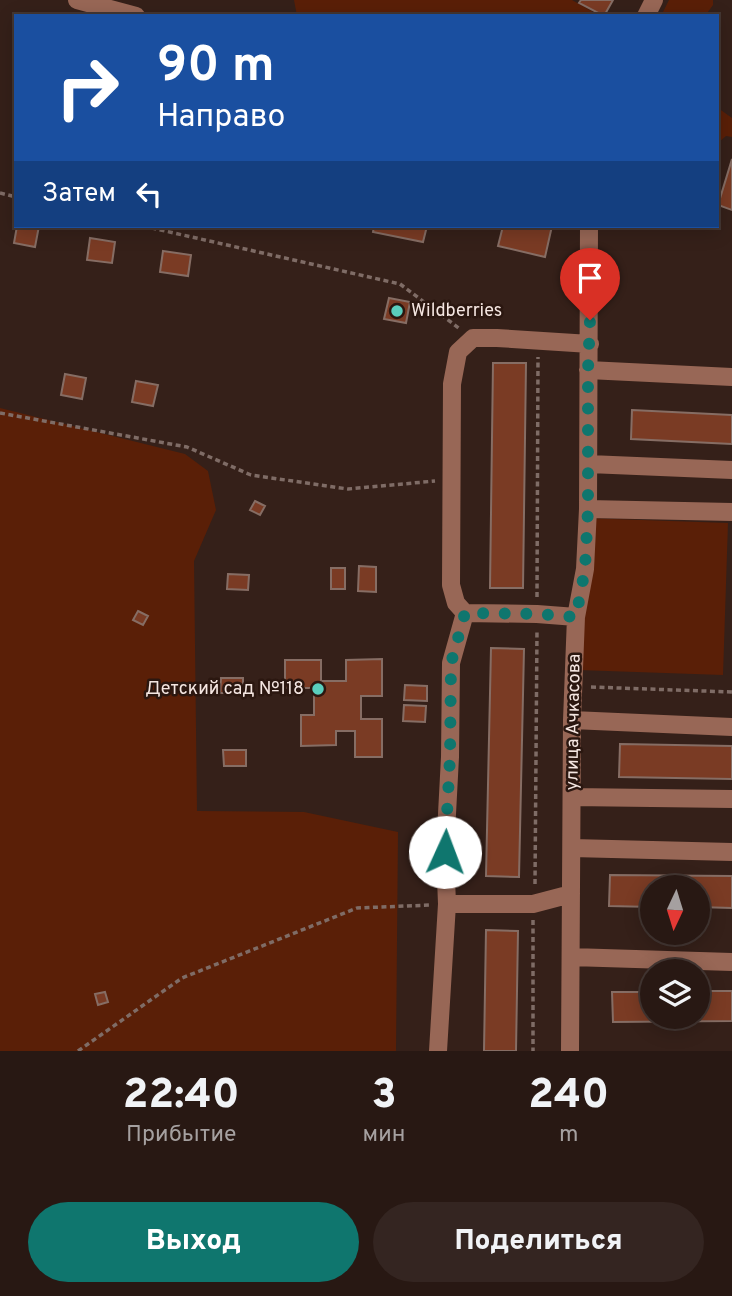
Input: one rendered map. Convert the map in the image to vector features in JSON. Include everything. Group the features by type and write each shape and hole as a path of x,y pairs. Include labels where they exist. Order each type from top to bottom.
{"street":[{"path":"77,0 129,14"},
{"name":"улица Ачкасова","path":"570,1051 572,720 576,617 585,569 588,509 589,228"},
{"path":"576,617 465,613 456,603 451,585 452,396 458,352 473,338 590,344"},
{"path":"588,370 732,377"},
{"path":"589,464 732,470"},
{"path":"588,509 732,512"},
{"path":"438,1051 447,904 445,852 451,663 465,613"},
{"path":"572,720 732,727"},
{"path":"572,797 732,799"},
{"path":"572,848 732,852"},
{"path":"447,904 533,904 571,894"},
{"path":"570,957 732,962"}],"path":[{"path":"152,228 400,284 473,338"},
{"path":"533,1051 538,340"},
{"path":"0,413 187,447 251,475 348,489 451,480"},
{"path":"574,686 732,692"},
{"path":"78,1051 182,978 357,908 447,904"}],"shaded area":[{"path":"294,0 572,0 596,14 297,14"},
{"path":"669,0 713,0 713,5 706,14 662,14"},
{"path":"719,109 732,118 732,137 726,136 719,142"},
{"path":"0,408 185,454 208,471 216,510 194,561 197,811 304,812 398,832 396,1051 0,1051"},
{"path":"584,518 728,523 723,675 578,670"}],"building":[{"path":"581,0 613,0 605,14 579,3"},
{"path":"732,159 732,210 719,205"},
{"path":"17,228 39,228 35,247 14,243"},
{"path":"374,228 426,228 423,242 373,232"},
{"path":"502,228 552,228 545,257 498,246"},
{"path":"90,238 115,242 112,263 87,260"},
{"path":"163,251 191,255 188,276 160,272"},
{"name":"Wildberries","path":"389,298 410,302 406,323 384,319"},
{"path":"493,363 526,363 523,588 490,588"},
{"path":"65,374 86,378 82,399 61,395"},
{"path":"136,381 158,385 153,406 132,402"},
{"path":"632,410 732,415 732,444 631,439"},
{"path":"255,501 265,506 260,515 250,510"},
{"path":"359,566 376,567 376,592 358,591"},
{"path":"331,568 345,568 345,589 331,589"},
{"path":"228,574 249,575 248,590 227,589"},
{"path":"138,611 148,616 143,625 133,620"},
{"path":"491,648 524,649 519,877 486,876"},
{"path":"382,659 382,696 361,696 361,719 382,719 382,757 355,757 355,731 336,731 336,745 301,746 301,715 314,715 314,688 285,688 285,660 321,660 321,681 346,681 346,660"},
{"path":"221,678 243,678 243,693 220,693"},
{"path":"405,685 427,686 427,701 404,700"},
{"path":"404,705 426,706 425,722 403,721"},
{"path":"620,744 732,746 732,779 619,777"},
{"path":"223,750 246,750 246,766 224,766"},
{"path":"610,875 640,875 640,907 609,906"},
{"path":"710,876 732,876 732,908 710,907"},
{"path":"486,930 518,931 516,1051 484,1051"},
{"path":"710,991 732,991 732,1021 710,1021"},
{"path":"105,992 108,1002 98,1005 95,994"},
{"path":"612,992 640,992 640,1022 613,1022"}],"place":[{"name":"Wildberries","path":"397,311"},
{"name":"Детский сад №118","path":"318,689"}],"route":[{"path":"445,852 451,663 465,613 576,617 585,569 588,509 590,320"}]}
